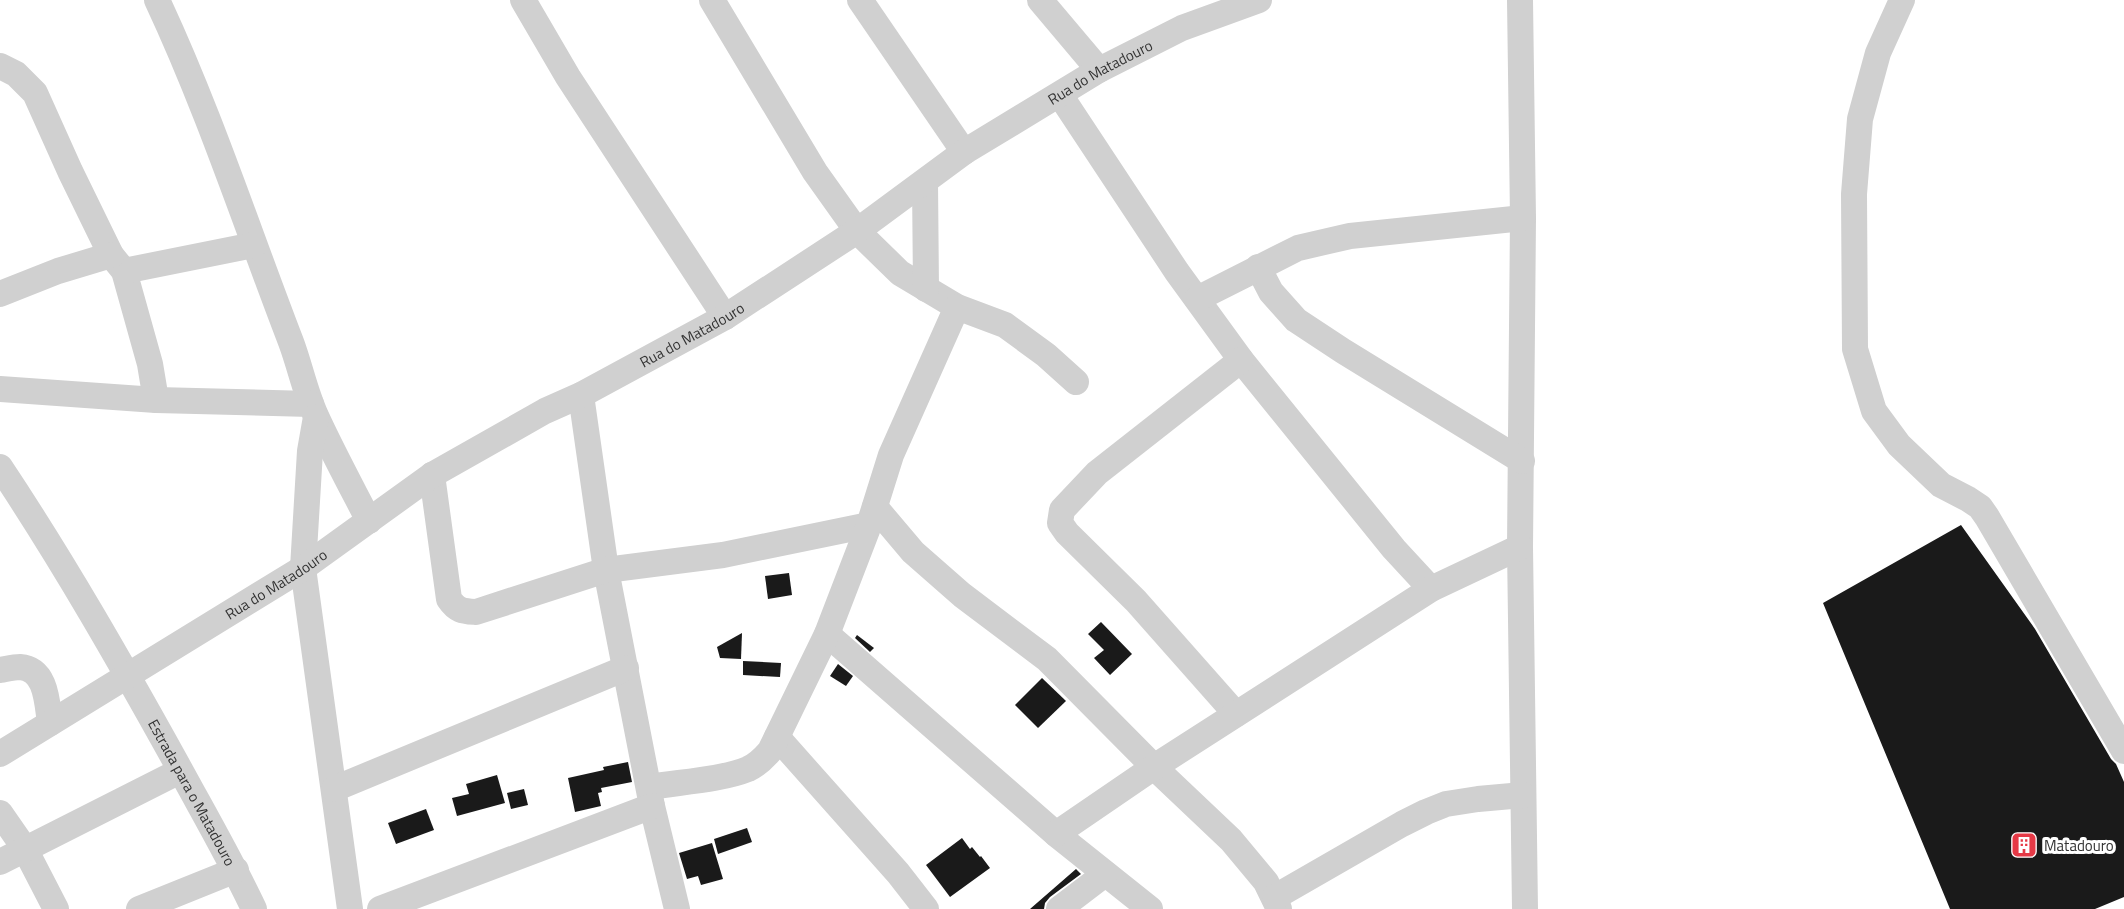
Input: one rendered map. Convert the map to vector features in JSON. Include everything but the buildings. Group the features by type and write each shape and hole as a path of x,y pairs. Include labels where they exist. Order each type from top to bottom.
{"street":[{"path":"157,0 186,62 239,198 254,245 299,364 313,410 369,521"},
{"path":"523,0 568,77 725,317"},
{"path":"712,0 815,172 856,231 900,273 957,307 1005,325 1046,355 1077,382"},
{"path":"860,0 964,152"},
{"path":"1040,0 1099,70"},
{"name":"Rua do Matadouro","path":"0,753 303,568 432,475 545,411 581,395 725,317 856,231 964,152 1099,70 1182,28 1259,0"},
{"path":"1520,0 1523,218 1520,547 1525,909"},
{"path":"1902,0 1878,53 1860,119 1854,194 1855,349 1874,411 1899,445 1941,485 1980,507 1988,517 2124,752"},
{"path":"0,66 16,74 34,93 70,171 117,263 150,364 156,400"},
{"path":"1060,95 1177,272 1241,360 1394,549 1431,589"},
{"path":"925,182 926,289"},
{"path":"1197,299 1298,248 1350,236 1523,218"},
{"path":"0,294 58,271 254,245"},
{"path":"1258,267 1271,292 1296,320 1522,461"},
{"path":"380,909 651,796 732,774 750,768 761,761 770,751 826,634 872,516 891,455 957,307"},
{"path":"1236,714 1136,601 1067,533 1060,523 1062,510 1097,473 1241,360"},
{"path":"0,389 313,410"},
{"path":"581,395 606,570 651,796 678,909"},
{"path":"313,410 303,568 350,909"},
{"name":"Estrada para o Matadouro","path":"0,467 74,582 129,676 236,870 254,909"},
{"path":"432,475 449,599 455,608 476,612 606,570 723,555 872,516"},
{"path":"872,516 962,595 1047,659 1154,767 1231,840 1266,882 1277,903 1402,824 1426,812 1446,804 1523,795"},
{"path":"1056,834 1154,767 1431,589 1520,547"},
{"path":"826,634 1056,834 1150,909"},
{"path":"0,670 20,667 35,672 45,694 50,723"},
{"path":"334,789 626,668"},
{"path":"777,737 898,873 926,909"},
{"path":"0,862 180,771"},
{"path":"0,813 25,849 56,909"},
{"path":"139,909 236,870"},
{"path":"1059,909 1105,874"}],"place":[{"name":"Matadouro","path":"2024,845"}]}
